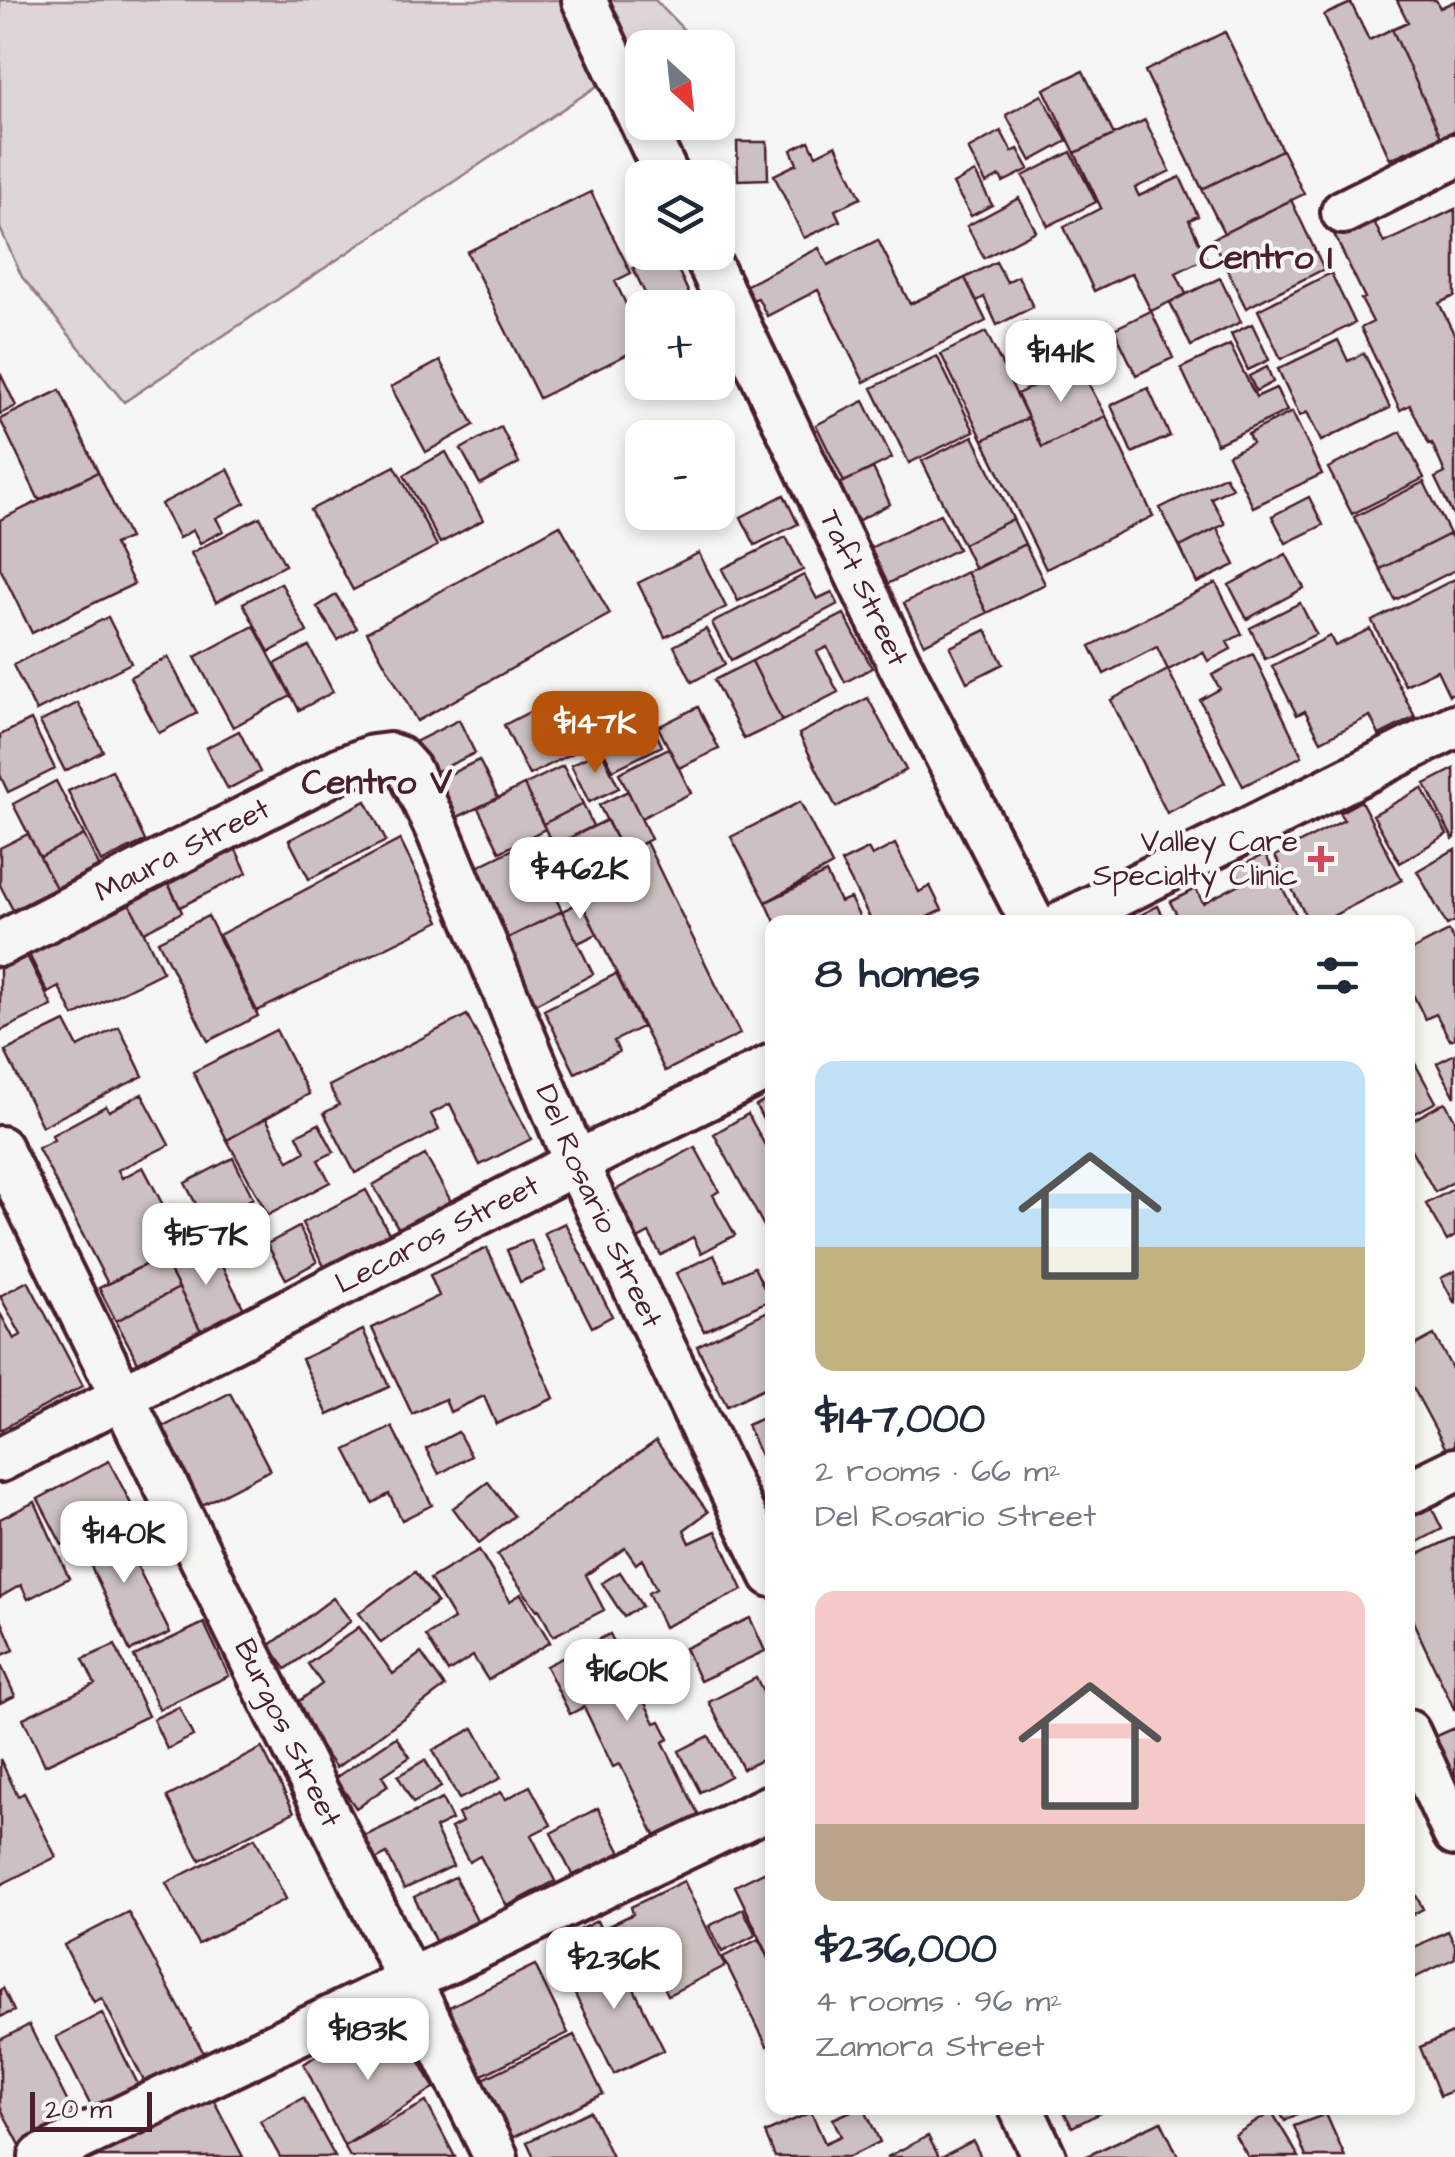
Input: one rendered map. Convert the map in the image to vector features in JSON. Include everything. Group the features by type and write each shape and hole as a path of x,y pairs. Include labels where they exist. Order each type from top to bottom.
{"street":[{"path":"584,0 660,160"},
{"path":"1343,212 1455,156"},
{"name":"Taft Street","path":"713,270 891,647 1028,915"},
{"path":"1078,915 1455,726"},
{"name":"Maura Street","path":"0,944 341,769 373,757 398,758 408,770 438,832"},
{"name":"Del Rosario Street","path":"438,832 576,1163 765,1560"},
{"name":"Lecaros Street","path":"0,1460 765,1069"},
{"name":"Burgos Street","path":"0,1148 496,2157"},
{"path":"1415,1490 1455,1470"},
{"path":"1415,1747 1455,1834"},
{"path":"41,2157 765,1809"},
{"path":"1024,2115 1044,2157"}],"shaded area":[{"path":"0,0 655,0 683,29 625,30 625,67 124,402 22,277 0,228"}],"building":[{"path":"1397,0 1436,0 1440,8 1455,1 1455,130 1441,137 1392,29 1408,22"},
{"path":"1351,3 1369,40 1392,29 1441,137 1390,159 1324,15"},
{"path":"1225,32 1282,150 1202,189 1145,71"},
{"path":"1083,71 1114,135 1075,153 1044,89"},
{"path":"1042,95 1067,141 1031,161 1006,115"},
{"path":"1145,120 1170,171 1135,188 1139,196 1180,177 1198,216 1189,220 1206,258 1176,273 1186,294 1151,311 1132,273 1094,291 1064,227 1101,208 1075,153"},
{"path":"1001,131 1012,152 1018,149 1029,169 1003,182 1000,176 986,183 968,149"},
{"path":"809,141 816,155 836,145 861,198 835,210 840,221 804,238 774,175 797,164 791,150"},
{"path":"737,142 767,142 768,179 738,180"},
{"path":"1282,150 1304,194 1224,233 1202,189"},
{"path":"1071,152 1096,202 1048,226 1023,176"},
{"path":"975,172 992,205 971,216 953,184"},
{"path":"591,192 625,261 625,270 631,273 615,281 625,302 625,355 539,398 467,252"},
{"path":"1019,198 1036,231 984,258 967,226"},
{"path":"1291,200 1324,269 1246,308 1212,239"},
{"path":"1368,209 1384,243 1455,209 1455,296 1439,303 1455,336 1455,519 1435,478 1445,473 1432,443 1429,444 1410,405 1400,410 1361,328 1373,322 1331,228"},
{"path":"878,240 910,304 965,278 986,321 864,382 818,290 767,316 758,298 752,300 745,286 819,248 828,265"},
{"path":"996,262 1007,282 1018,276 1033,307 997,325 984,297 977,301 965,278"},
{"path":"634,270 678,270 687,290 643,290"},
{"path":"1331,273 1355,323 1281,359 1258,310"},
{"path":"1220,278 1241,322 1191,346 1170,302"},
{"path":"1151,311 1173,358 1136,375 1114,329"},
{"path":"1026,322 1032,335 1019,342 1013,328"},
{"path":"1252,324 1269,360 1248,370 1231,334"},
{"path":"986,332 1028,418 983,440 941,354"},
{"path":"1338,340 1348,361 1364,353 1390,408 1321,441 1307,412 1300,416 1278,369"},
{"path":"1230,345 1256,397 1276,388 1287,411 1217,444 1181,368"},
{"path":"937,356 974,431 909,463 872,388"},
{"path":"440,361 474,425 426,452 391,387"},
{"path":"1078,364 1106,416 1042,447 1017,394"},
{"path":"1267,367 1273,382 1256,391 1249,376"},
{"path":"0,373 16,406 0,414"},
{"path":"1148,388 1170,436 1132,453 1111,405"},
{"path":"60,390 98,472 39,500 0,419"},
{"path":"864,401 892,458 844,482 816,425"},
{"path":"1292,412 1322,474 1253,507 1228,455 1252,443 1248,434"},
{"path":"1106,416 1153,516 1046,569 983,440 1028,418 1042,447"},
{"path":"501,427 519,463 480,484 461,449"},
{"path":"1401,432 1424,478 1352,514 1328,468"},
{"path":"973,436 1013,519 963,544 922,461"},
{"path":"446,452 483,520 440,543 404,475"},
{"path":"395,466 437,546 353,590 310,510"},
{"path":"873,468 890,504 857,521 839,484"},
{"path":"228,469 245,503 216,518 223,531 200,543 193,530 179,538 161,504"},
{"path":"98,472 129,538 114,544 134,584 32,633 0,568 0,520"},
{"path":"1225,476 1232,488 1211,498 1225,524 1180,547 1160,508"},
{"path":"1424,482 1450,534 1380,569 1354,517"},
{"path":"784,495 798,524 755,545 741,517"},
{"path":"1309,497 1323,525 1286,543 1272,516"},
{"path":"940,514 958,549 883,586 866,550"},
{"path":"260,517 285,565 216,602 191,553"},
{"path":"1013,519 1025,544 975,569 963,544"},
{"path":"560,525 610,614 417,721 367,632"},
{"path":"1217,528 1235,565 1197,583 1180,547"},
{"path":"1450,534 1455,545 1455,570 1395,600 1380,569"},
{"path":"786,537 803,570 738,601 722,569"},
{"path":"1025,544 1045,584 987,613 967,572"},
{"path":"699,553 726,607 665,637 638,583"},
{"path":"1286,554 1304,588 1247,619 1229,585"},
{"path":"967,572 987,613 924,644 904,603"},
{"path":"804,575 817,599 832,592 838,604 731,660 712,623"},
{"path":"1455,579 1455,692 1449,695 1437,670 1405,685 1372,621"},
{"path":"281,583 307,632 269,652 243,603"},
{"path":"1216,583 1242,634 1227,642 1231,649 1208,661 1203,652 1168,670 1157,647 1104,674 1090,646"},
{"path":"336,595 357,628 338,640 317,607"},
{"path":"1300,603 1316,634 1265,659 1250,628"},
{"path":"844,614 872,668 845,682 827,647 817,652 838,692 782,721 752,661"},
{"path":"108,617 131,663 36,711 13,665"},
{"path":"254,626 291,696 233,727 195,657"},
{"path":"706,629 725,664 692,682 674,646"},
{"path":"1370,629 1415,717 1379,735 1370,716 1321,741 1305,711 1297,715 1272,666 1330,636 1335,646"},
{"path":"986,630 1003,664 967,682 950,647"},
{"path":"309,646 333,692 299,710 275,664"},
{"path":"1253,654 1302,756 1243,786 1200,700 1220,689 1212,675"},
{"path":"168,657 197,713 159,733 130,677"},
{"path":"752,661 782,721 744,739 714,680"},
{"path":"1168,670 1225,783 1167,813 1111,700"},
{"path":"559,697 583,748 529,775 504,725"},
{"path":"868,698 906,770 836,807 799,734"},
{"path":"78,703 103,751 65,771 40,722"},
{"path":"698,707 719,749 679,768 658,727"},
{"path":"648,716 662,746 613,770 598,740"},
{"path":"31,720 55,769 8,792 0,775 0,735"},
{"path":"459,720 475,753 425,777 409,745"},
{"path":"239,731 260,772 228,789 206,748"},
{"path":"669,748 691,793 641,818 619,773"},
{"path":"601,750 619,788 589,802 571,765"},
{"path":"479,760 498,798 443,824 425,786"},
{"path":"563,766 583,804 543,824 524,785"},
{"path":"1454,769 1455,838 1453,839 1425,784"},
{"path":"112,770 145,841 101,862 68,791"},
{"path":"56,781 84,835 40,857 13,804"},
{"path":"524,785 545,829 500,852 478,808"},
{"path":"1422,788 1447,834 1400,863 1373,815"},
{"path":"628,791 651,839 623,853 599,805"},
{"path":"366,801 386,841 309,879 289,840"},
{"path":"1361,801 1402,880 1334,915 1305,915 1275,856 1344,820 1339,813"},
{"path":"800,802 832,865 766,902 731,837"},
{"path":"583,804 593,826 553,846 543,824"},
{"path":"607,820 623,853 570,879 553,846"},
{"path":"228,833 247,873 180,907 160,867"},
{"path":"28,834 56,888 13,910 0,885 0,848"},
{"path":"84,835 99,866 56,888 40,857"},
{"path":"400,840 440,921 257,1011 219,935"},
{"path":"528,842 562,911 504,940 469,871"},
{"path":"646,842 740,1034 665,1071 570,879"},
{"path":"895,844 919,892 930,886 942,910 932,915 868,915 841,862 868,849 872,856"},
{"path":"1455,849 1455,921 1447,925 1417,871"},
{"path":"1265,854 1296,915 1177,915 1170,902 1196,889 1203,903 1242,883 1235,869"},
{"path":"160,867 182,912 144,932 121,887"},
{"path":"826,873 840,902 850,898 858,915 772,915 766,902"},
{"path":"128,900 163,972 74,1016 59,987 48,993 23,942"},
{"path":"581,902 597,934 578,943 562,911"},
{"path":"1158,906 1162,915 1141,915"},
{"path":"562,911 593,974 535,1004 504,940"},
{"path":"208,916 258,1016 208,1041 158,941"},
{"path":"1449,931 1455,942 1455,1038 1450,1040 1436,1014 1425,1019 1415,998 1415,948"},
{"path":"20,942 52,1006 0,1031 0,953"},
{"path":"616,974 642,1027 614,1041 619,1052 575,1073 544,1010"},
{"path":"467,1015 531,1139 480,1165 450,1104 431,1114 439,1130 355,1173 324,1113 339,1105 329,1086"},
{"path":"65,1022 78,1047 119,1027 143,1076 42,1126 5,1051"},
{"path":"276,1030 309,1094 227,1140 193,1072"},
{"path":"1455,1054 1455,1097 1437,1063"},
{"path":"1415,1064 1436,1102 1415,1113"},
{"path":"142,1094 169,1145 118,1170 122,1178 143,1167 165,1209 144,1219 162,1256 108,1284 38,1148 54,1140 52,1135 106,1106 109,1111"},
{"path":"765,1101 765,1123 756,1106"},
{"path":"1445,1102 1455,1120 1455,1181 1435,1192 1415,1156 1415,1119"},
{"path":"748,1114 765,1145 765,1228 714,1134"},
{"path":"266,1118 289,1161 305,1152 297,1135 319,1124 334,1152 318,1160 330,1182 268,1215 227,1140"},
{"path":"695,1147 719,1191 713,1195 735,1235 701,1253 693,1237 661,1255 649,1233 636,1240 610,1193"},
{"path":"425,1155 452,1203 400,1231 373,1185"},
{"path":"233,1158 253,1198 206,1223 185,1183"},
{"path":"1455,1188 1455,1236 1447,1241 1426,1204"},
{"path":"366,1190 391,1237 346,1271 340,1260 325,1268 302,1223"},
{"path":"565,1223 612,1316 592,1327 544,1233"},
{"path":"299,1227 317,1262 286,1279 267,1244"},
{"path":"531,1240 545,1271 520,1282 507,1250"},
{"path":"211,1245 244,1309 201,1331 168,1267"},
{"path":"487,1248 554,1398 496,1424 484,1396 450,1412 445,1399 412,1414 372,1328 439,1296 430,1275"},
{"path":"714,1255 726,1281 754,1267 765,1290 765,1302 704,1331 676,1273"},
{"path":"162,1256 179,1288 116,1321 99,1288"},
{"path":"1455,1271 1455,1304 1441,1278"},
{"path":"28,1281 83,1386 0,1430 0,1313 14,1339 21,1335 0,1296"},
{"path":"179,1288 201,1331 139,1364 116,1321"},
{"path":"765,1312 765,1387 727,1406 697,1346"},
{"path":"363,1330 389,1387 328,1415 302,1359"},
{"path":"1434,1335 1455,1374 1454,1464 1415,1391 1415,1345"},
{"path":"230,1393 270,1470 202,1505 163,1427"},
{"path":"765,1417 765,1466 747,1425"},
{"path":"392,1427 432,1505 402,1520 389,1494 373,1503 346,1450"},
{"path":"458,1432 471,1456 439,1474 426,1449"},
{"path":"656,1441 708,1512 684,1530 690,1543 716,1531 743,1590 664,1627 648,1593 656,1589 642,1559 636,1564 625,1548 586,1575 604,1610 553,1636 539,1609 497,1555"},
{"path":"109,1461 133,1508 62,1545 38,1499"},
{"path":"488,1482 514,1516 479,1543 453,1508"},
{"path":"35,1502 69,1578 28,1599 21,1585 0,1597 0,1519"},
{"path":"1429,1502 1442,1529 1415,1543 1415,1509"},
{"path":"115,1521 170,1633 130,1651 78,1538"},
{"path":"1455,1537 1455,1711 1415,1626 1415,1556"},
{"path":"479,1550 510,1601 521,1594 550,1642 488,1680 473,1656 448,1672 426,1636 454,1619 430,1579"},
{"path":"415,1572 437,1602 381,1643 359,1613"},
{"path":"620,1572 642,1606 624,1617 602,1583"},
{"path":"333,1598 351,1621 286,1669 269,1646"},
{"path":"0,1617 14,1650 0,1656"},
{"path":"750,1618 765,1651 700,1681 685,1648"},
{"path":"204,1623 229,1676 159,1709 134,1656"},
{"path":"359,1627 393,1674 421,1653 445,1687 336,1768 291,1707 322,1684 308,1664"},
{"path":"610,1634 622,1658 650,1644 670,1682 642,1697 655,1723 660,1721 669,1739 663,1742 699,1816 656,1837 620,1764 613,1767 584,1707 570,1714 546,1666"},
{"path":"115,1645 148,1716 45,1765 23,1718 95,1684 83,1659"},
{"path":"0,1663 15,1696 0,1703"},
{"path":"756,1678 765,1696 765,1758 743,1769 709,1702"},
{"path":"179,1707 193,1736 167,1749 153,1719"},
{"path":"474,1728 501,1778 459,1799 433,1750"},
{"path":"1455,1728 1455,1798 1430,1739"},
{"path":"709,1736 730,1776 700,1792 679,1751"},
{"path":"396,1737 410,1757 382,1776 388,1786 356,1808 335,1778"},
{"path":"262,1748 294,1812 200,1860 167,1797"},
{"path":"0,1759 18,1796 24,1793 56,1857 0,1885"},
{"path":"425,1760 441,1787 413,1803 398,1776"},
{"path":"530,1786 551,1825 531,1835 555,1881 507,1906 480,1856 469,1862 451,1828 462,1822 458,1814 501,1792 506,1799"},
{"path":"442,1799 452,1820 435,1828 453,1866 404,1889 387,1854 362,1867 350,1843"},
{"path":"598,1808 622,1855 575,1880 551,1833"},
{"path":"255,1838 286,1899 198,1944 166,1883"},
{"path":"765,1871 765,1948 735,1886"},
{"path":"455,1877 482,1931 440,1951 414,1897"},
{"path":"684,1881 725,1966 668,1995 643,1943 620,1954 606,1927 633,1914 631,1907"},
{"path":"1415,1894 1423,1909 1415,1913"},
{"path":"743,1909 756,1935 722,1952 709,1926"},
{"path":"128,1912 208,2061 149,2091 102,1998 94,2002 64,1945"},
{"path":"597,1921 610,1949 567,1970 553,1943"},
{"path":"1448,1931 1455,1945 1455,1958 1415,1978 1415,1947"},
{"path":"759,1939 765,1952 765,2042 723,1957"},
{"path":"615,1950 664,2050 614,2074 565,1974"},
{"path":"535,1965 568,2033 476,2078 443,2010"},
{"path":"3,1988 14,2011 0,2017 0,1990"},
{"path":"102,2013 143,2094 97,2118 56,2037"},
{"path":"29,2025 75,2117 20,2145 0,2107 0,2040"},
{"path":"401,2026 434,2088 344,2146 304,2064 333,2044 340,2059"},
{"path":"1455,2032 1455,2090 1440,2096 1420,2047"},
{"path":"574,2035 603,2094 512,2138 483,2079"},
{"path":"212,2097 243,2157 96,2157"},
{"path":"303,2098 335,2157 280,2157 260,2121"},
{"path":"426,2102 455,2157 350,2157 344,2146"},
{"path":"590,2111 612,2157 534,2157 527,2142"},
{"path":"812,2115 825,2143 841,2136 833,2119 867,2115 880,2142 849,2157 775,2157 765,2133"},
{"path":"1066,2115 1096,2115 1072,2127"},
{"path":"1267,2115 1274,2115 1299,2157 1248,2157 1235,2135"},
{"path":"1326,2115 1345,2157 1306,2157 1294,2126"},
{"path":"1161,2121 1176,2157 1085,2157"},
{"path":"928,2136 939,2157 887,2157"},
{"path":"973,2141 981,2157 941,2157"}],"place":[{"name":"Valley Care Specialty Clinic","path":"1321,859"}],"district":[{"name":"Centro I","path":"1266,257"},
{"name":"Centro V","path":"377,782"}]}
